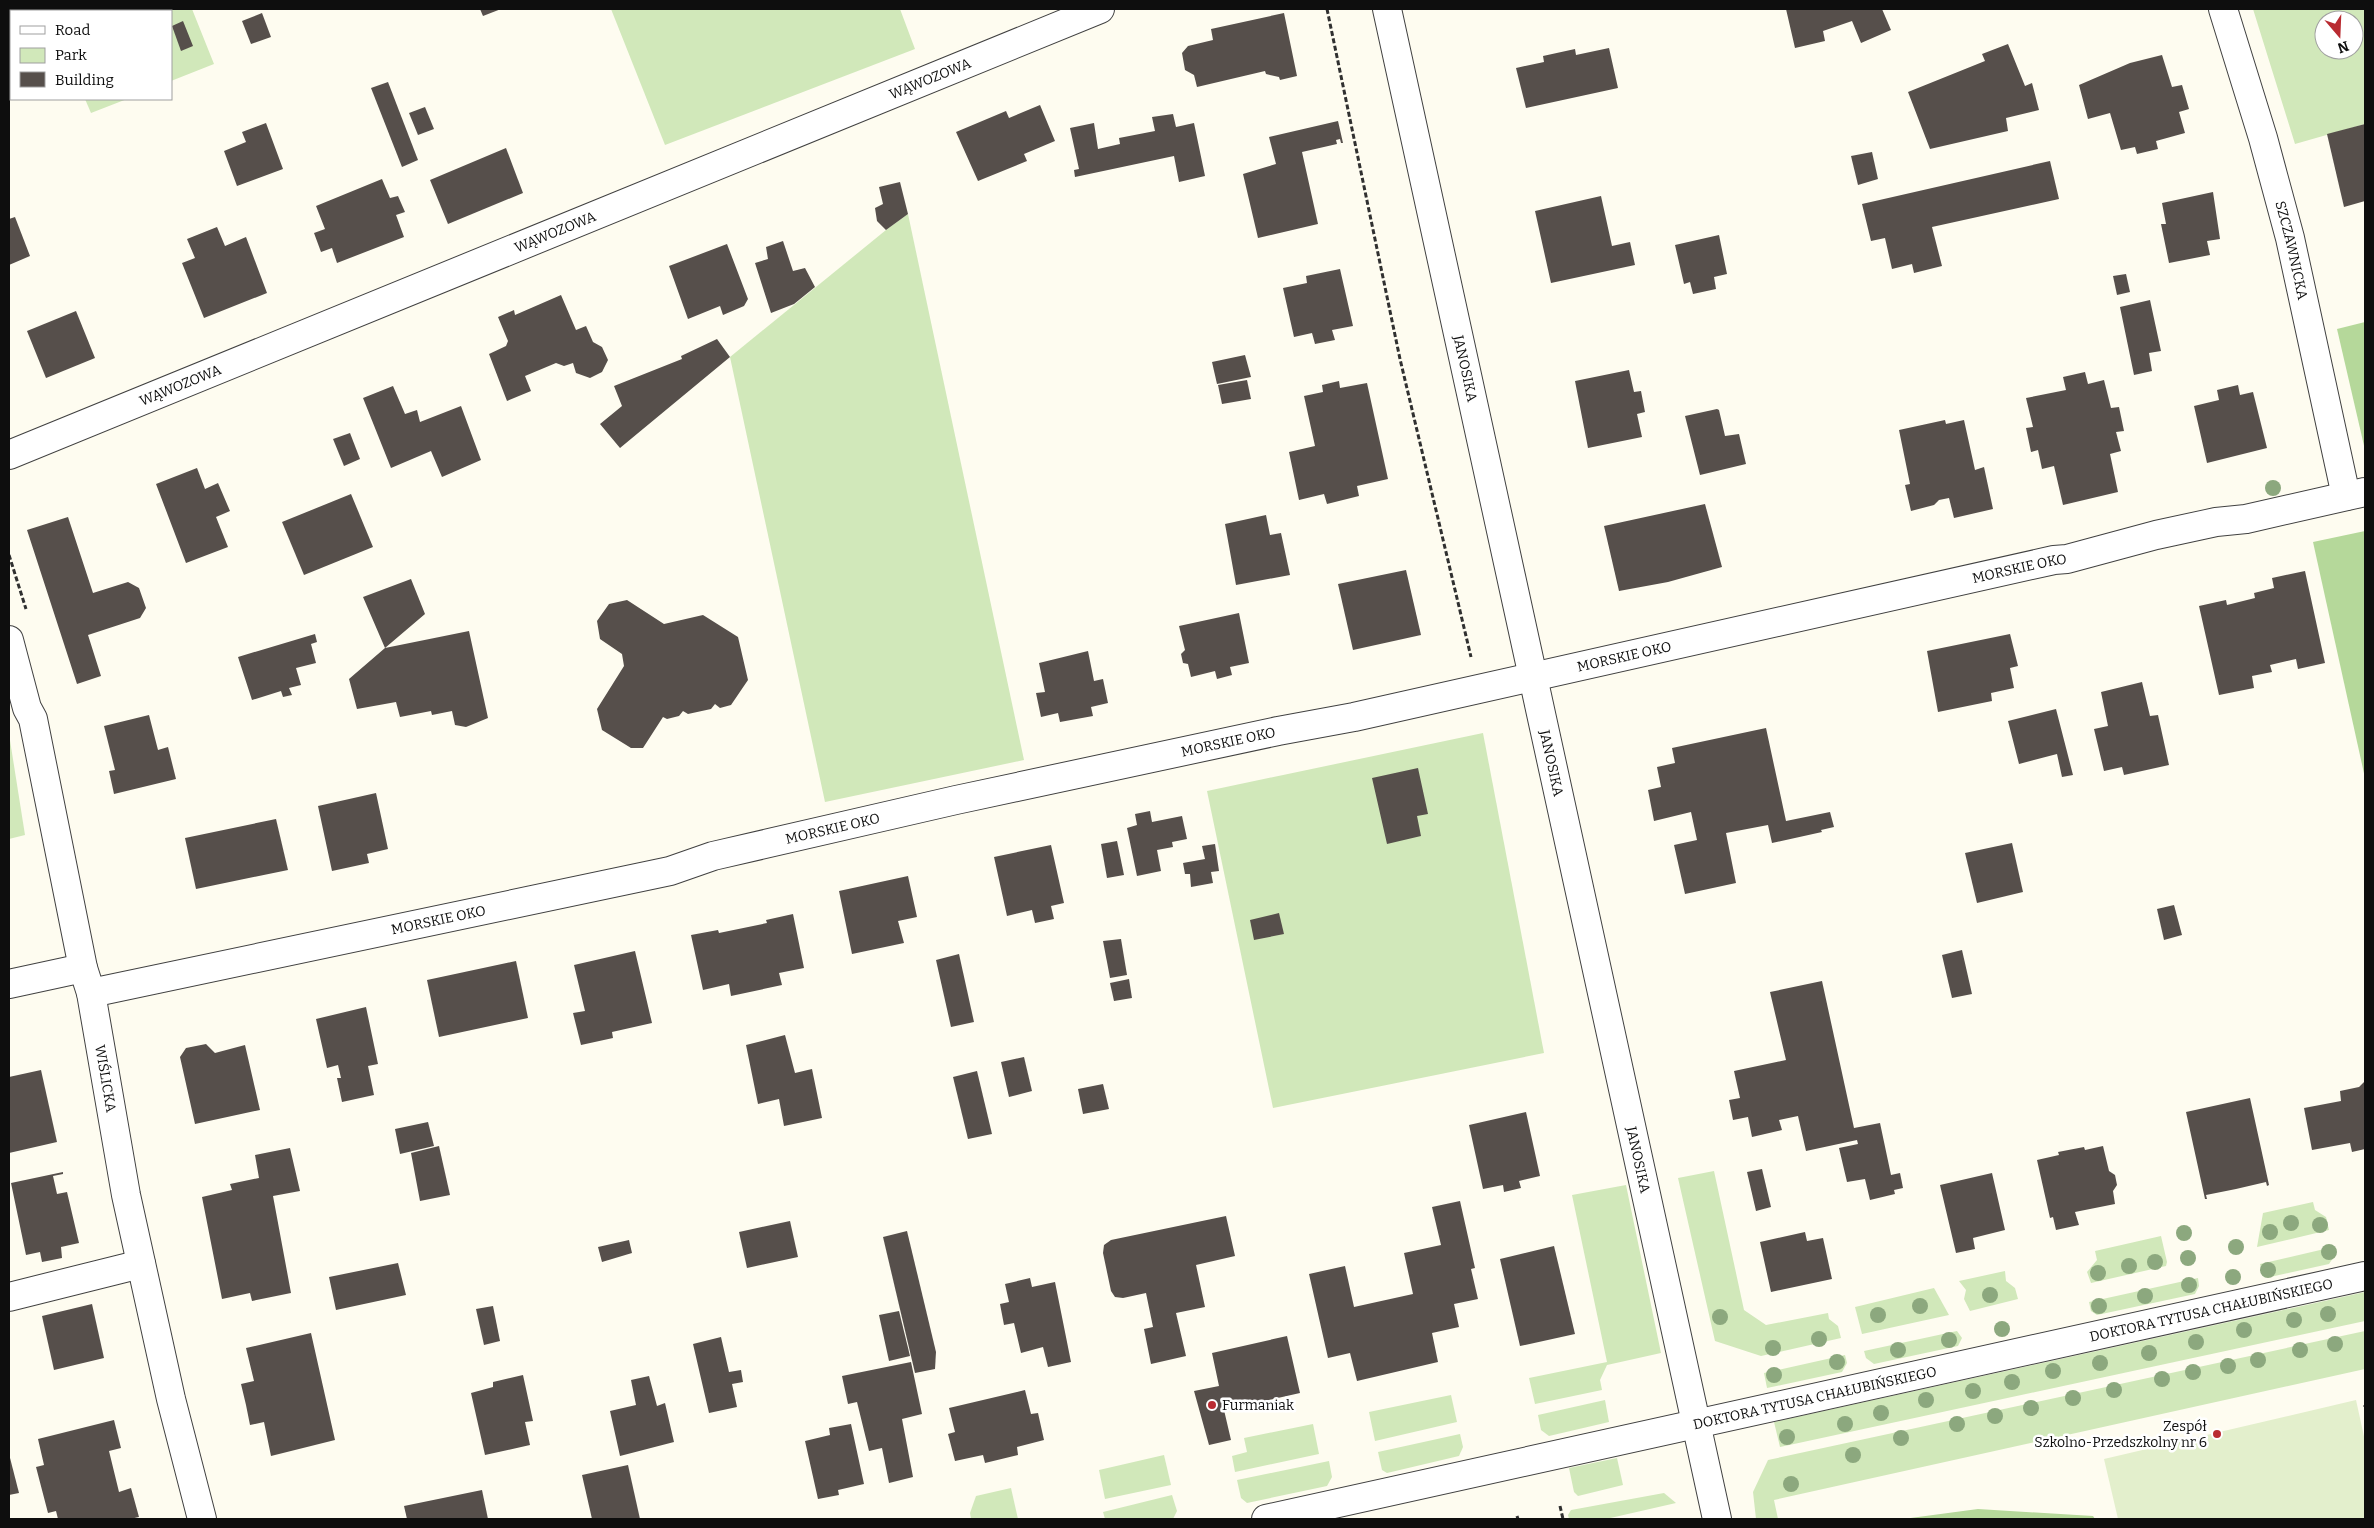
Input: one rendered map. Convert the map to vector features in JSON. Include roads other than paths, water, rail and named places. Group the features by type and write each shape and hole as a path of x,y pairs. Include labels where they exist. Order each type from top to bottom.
{"street":[{"name":"WĄWOZOWA","path":"9,455 1100,9"},
{"name":"JANOSIKA","path":"1387,9 1717,1519"},
{"name":"SZCZAWNICKA","path":"2223,9 2263,138 2355,494"},
{"name":"MORSKIE OKO","path":"91,994 670,871 713,856 956,800 1278,731 1354,717 2054,560 2067,559 2156,535 2216,522 2246,519 2355,494"},
{"name":"WIŚLICKA","path":"9,640 27,708 33,719 83,968 91,994 126,1195 171,1398 202,1519"},
{"path":"9,984 83,968"},
{"path":"9,1297 141,1264"},
{"name":"DOKTORA TYTUSA CHAŁUBIŃSKIEGO","path":"1266,1519 2365,1276"}],"place":[{"name":"Furmaniak","path":"1212,1405"},
{"name":"Zespół Szkolno-Przedszkolny nr 6","path":"2217,1434"}]}
